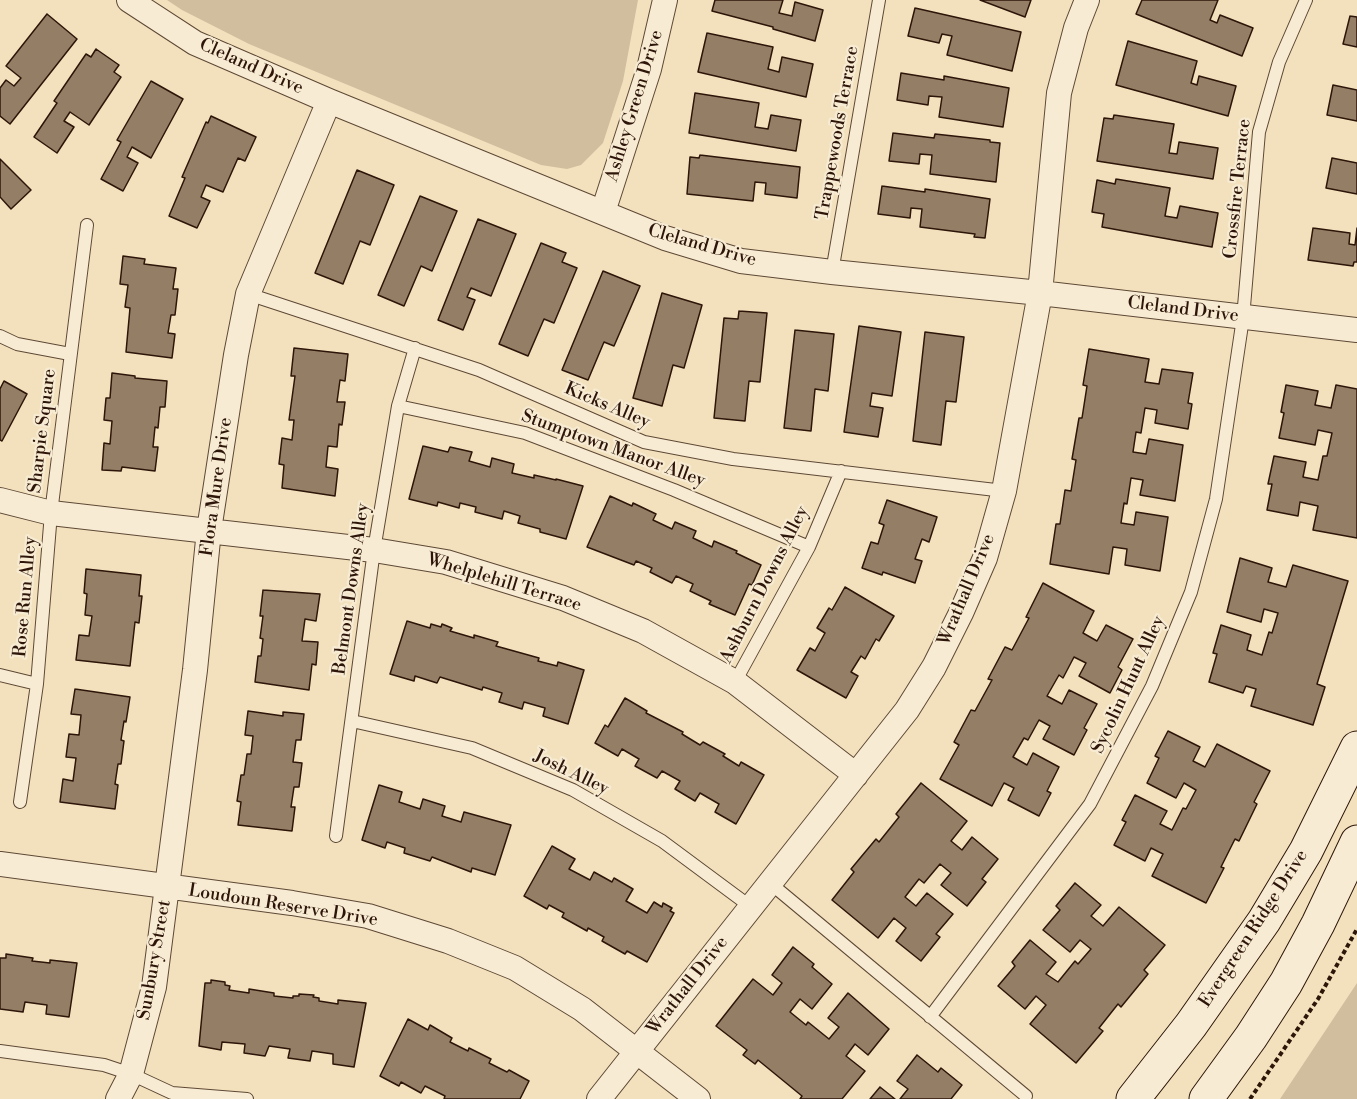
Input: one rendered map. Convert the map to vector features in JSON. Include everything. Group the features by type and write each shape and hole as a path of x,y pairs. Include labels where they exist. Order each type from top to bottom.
{"street":[{"name":"Cleland Drive","path":"129,0 195,43 329,101 665,238 741,261 1357,330"},
{"name":"Ashley Green Drive","path":"603,212 649,69 665,0"},
{"name":"Wrathall Drive","path":"599,1099 907,710 934,667 961,613 985,558 1004,491 1040,293 1059,93 1076,28 1087,0"},
{"name":"Flora Mure Drive","path":"167,888 195,670 209,530 236,355 248,294 329,101"},
{"name":"Whelplehill Terrace","path":"0,500 51,513 374,550 446,562 563,598 643,632 735,682 856,775"},
{"name":"Evergreen Ridge Drive","path":"1133,1099 1191,1025 1264,921 1306,851 1357,748"},
{"path":"1206,1099 1251,1037 1286,983 1318,924 1357,842"},
{"name":"Loudoun Reserve Drive","path":"0,864 292,903 368,916 448,941 515,968 582,1009 698,1099"},
{"name":"Sunbury Street","path":"118,1099 131,1074 154,987 167,888"}],"lane":[{"name":"Trappewoods Terrace","path":"832,272 879,0"},
{"name":"Crossfire Terrace","path":"1244,318 1259,132 1279,62 1306,0"},
{"name":"Sharpie Square","path":"51,513 87,225"},
{"name":"Kicks Alley","path":"248,294 479,370 644,442 733,459 1004,491"},
{"name":"Sycolin Hunt Alley","path":"930,1017 1090,804 1152,686 1191,592 1216,499 1244,318"},
{"name":"Sharpie Square","path":"0,336 17,344 70,354"},
{"name":"Belmont Downs Alley","path":"336,836 374,550 398,406 415,348"},
{"name":"Stumptown Manor Alley","path":"398,406 525,433 674,490 808,547"},
{"name":"Ashburn Downs Alley","path":"735,682 808,547 841,471"},
{"name":"Rose Run Alley","path":"20,802 37,684 51,513"},
{"name":"Rose Run Alley","path":"0,675 37,684"},
{"name":"Josh Alley","path":"352,721 472,748 573,790 662,841 751,907"},
{"path":"770,883 1026,1096"},
{"path":"0,1052 104,1065 131,1074 172,1093 247,1099"}],"path":[{"path":"1250,1099 1318,999 1357,929"}],"shaded area":[{"path":"167,0 638,0 623,81 603,143 581,165 567,169 541,165 249,44"},
{"path":"1357,983 1357,1099 1280,1099"}],"building":[{"path":"715,0 783,0 779,13 792,16 795,2 823,10 815,41 712,11"},
{"path":"980,0 1031,0 1025,17"},
{"path":"1142,0 1218,0 1210,20 1217,23 1220,15 1253,28 1242,56 1136,14"},
{"path":"915,8 1021,32 1012,71 947,55 952,36 942,34 939,43 908,36"},
{"path":"47,14 77,39 10,124 0,116 0,88 6,80 14,86 21,78 6,66"},
{"path":"1350,16 1357,17 1357,47 1343,44"},
{"path":"707,33 773,47 768,69 779,72 782,57 813,64 806,97 698,72"},
{"path":"1128,41 1197,61 1191,83 1197,85 1199,76 1236,86 1228,116 1116,85"},
{"path":"96,49 119,65 114,72 121,77 89,125 70,112 64,121 74,127 57,153 34,137 57,103 54,101 86,54 91,57"},
{"path":"901,73 944,80 944,76 1009,88 1003,127 939,117 942,97 929,96 928,105 897,100"},
{"path":"151,81 183,99 151,158 132,147 127,157 138,163 123,191 101,179 121,142 117,140"},
{"path":"1333,85 1357,90 1357,121 1327,115"},
{"path":"695,93 759,103 755,127 768,129 771,115 801,120 796,151 689,133"},
{"path":"1114,115 1174,124 1169,153 1177,154 1179,142 1218,148 1213,179 1097,161 1104,118 1113,119"},
{"path":"211,116 256,137 245,161 238,158 223,192 206,185 201,197 210,201 197,228 169,216 185,178 182,177 206,122 208,123"},
{"path":"893,133 934,138 935,134 1000,143 996,182 930,174 932,155 920,154 919,164 889,161"},
{"path":"700,155 800,167 797,198 765,194 766,183 755,182 753,201 687,194 690,157 699,158"},
{"path":"1332,158 1357,163 1357,194 1326,188"},
{"path":"0,159 31,190 11,209 0,197"},
{"path":"357,170 394,185 370,245 360,241 343,284 315,273"},
{"path":"1116,179 1170,188 1165,216 1177,218 1180,206 1218,213 1212,247 1102,227 1104,214 1092,212 1097,180 1115,184"},
{"path":"882,186 925,192 925,189 990,199 985,238 974,237 975,234 920,227 922,209 911,208 910,218 878,214"},
{"path":"420,196 457,211 432,271 421,266 404,306 378,295"},
{"path":"478,219 516,234 491,296 471,288 467,297 475,300 463,330 438,320"},
{"path":"1313,228 1350,233 1349,244 1355,245 1357,228 1357,262 1354,262 1353,266 1308,260"},
{"path":"541,243 566,253 562,262 577,268 554,323 544,319 528,356 499,344"},
{"path":"123,256 145,259 144,264 176,268 173,289 178,289 175,315 171,315 168,333 175,334 172,358 126,352 130,308 125,307 128,285 120,284"},
{"path":"603,271 640,286 614,346 604,342 588,380 562,370"},
{"path":"662,293 702,305 684,368 673,365 662,406 633,398"},
{"path":"739,311 767,313 760,382 749,381 745,421 714,418 724,318 738,319"},
{"path":"859,326 901,332 892,396 872,393 870,406 883,408 878,437 844,432"},
{"path":"795,330 834,334 828,391 815,389 811,431 784,428"},
{"path":"925,332 964,337 956,402 946,401 941,445 913,441"},
{"path":"294,348 348,354 345,381 340,380 337,402 345,402 342,425 339,424 337,447 328,446 326,467 338,469 335,496 282,488 284,465 279,464 282,438 292,440 294,420 289,420 295,376 291,376"},
{"path":"1089,349 1149,359 1145,382 1159,384 1162,369 1193,373 1188,403 1192,404 1188,429 1155,423 1157,410 1145,408 1141,433 1136,432 1133,452 1146,454 1149,439 1183,445 1175,501 1140,495 1143,480 1131,478 1127,504 1124,503 1121,523 1134,525 1136,512 1168,517 1160,571 1125,565 1127,549 1113,547 1109,574 1050,564 1056,524 1060,524 1065,490 1071,491 1076,460 1072,459 1087,386 1083,385"},
{"path":"112,373 167,381 165,407 160,407 158,428 155,427 153,447 158,447 155,471 122,467 121,471 102,470 104,443 110,444 112,421 104,420 106,398 110,398"},
{"path":"4,381 27,394 2,441 0,440 0,389"},
{"path":"1286,385 1318,391 1315,405 1331,408 1336,385 1357,389 1357,538 1313,530 1318,506 1300,502 1298,516 1267,510 1272,484 1268,484 1274,456 1306,462 1303,477 1318,480 1323,456 1327,456 1332,433 1318,430 1315,445 1279,438"},
{"path":"423,446 448,452 450,447 472,452 469,461 490,467 492,458 514,464 512,473 534,478 534,475 556,479 583,486 566,539 518,523 520,516 504,511 502,519 475,512 476,507 460,503 459,508 438,502 437,506 409,499"},
{"path":"610,496 632,506 633,503 656,514 653,520 672,529 675,522 696,531 693,538 712,547 714,541 761,565 752,585 749,584 735,615 709,604 711,601 690,591 693,584 676,576 672,583 650,572 652,568 636,561 634,565 587,547"},
{"path":"887,500 937,517 929,542 922,539 915,559 922,561 915,583 883,572 882,575 862,568 871,542 878,544 884,525 879,523"},
{"path":"1240,558 1272,568 1268,582 1286,587 1293,565 1348,581 1317,684 1325,687 1313,725 1251,706 1256,689 1246,686 1243,693 1209,682 1217,654 1213,653 1221,625 1251,635 1247,650 1262,655 1278,613 1264,609 1261,622 1227,612"},
{"path":"86,569 141,575 139,596 142,596 139,623 135,622 130,666 76,660 79,635 89,636 92,616 85,615"},
{"path":"1043,583 1094,611 1083,633 1097,641 1106,625 1133,639 1118,667 1122,670 1110,693 1079,676 1086,663 1074,657 1063,678 1059,675 1047,696 1062,704 1069,690 1097,704 1084,728 1087,730 1074,755 1043,739 1050,726 1039,720 1028,740 1024,738 1013,757 1027,765 1033,753 1059,767 1047,791 1051,793 1039,816 1008,800 1014,788 1004,783 992,806 940,779 959,745 954,742 971,710 975,711 992,680 988,679 1005,647 1012,650 1029,618 1026,617"},
{"path":"845,587 894,616 879,641 876,639 865,659 861,656 851,672 858,676 846,698 797,670 810,648 815,651 825,633 817,628 829,608 832,610"},
{"path":"263,590 320,594 316,621 305,619 302,641 318,642 316,665 312,664 309,690 255,682 258,656 261,656 263,639 260,638 263,616 260,616"},
{"path":"407,621 430,628 431,624 441,627 442,624 452,628 450,631 498,642 496,646 539,658 538,661 557,666 558,662 584,670 568,724 543,716 545,708 524,702 522,709 499,702 502,693 483,687 482,690 440,677 437,683 415,676 414,681 390,674"},
{"path":"75,689 130,697 121,740 124,741 121,764 118,764 115,784 118,785 115,809 60,802 63,779 73,781 76,758 66,757 69,734 79,735 81,715 71,714"},
{"path":"625,698 647,711 646,713 683,732 682,734 700,745 703,742 725,754 723,756 739,766 741,762 764,775 736,824 715,812 719,804 700,793 695,801 675,789 680,781 662,771 657,778 635,766 639,759 622,749 618,756 595,743 605,725 608,727"},
{"path":"248,711 283,716 283,712 304,714 301,740 296,740 293,762 302,763 299,787 294,787 291,807 295,807 292,831 238,825 241,802 237,801 241,775 244,775 247,754 251,754 253,736 245,735"},
{"path":"1168,731 1200,747 1193,761 1205,767 1217,744 1270,771 1254,802 1257,804 1239,841 1235,839 1221,867 1224,868 1206,903 1152,876 1163,854 1151,848 1145,861 1114,845 1126,822 1122,820 1135,795 1167,811 1160,824 1172,830 1183,808 1186,809 1196,790 1184,783 1176,798 1147,783 1159,758 1155,756"},
{"path":"921,783 967,821 951,841 962,850 972,837 998,859 982,879 986,882 967,906 941,885 951,873 940,864 924,883 919,879 905,897 916,906 927,893 953,914 936,934 940,937 921,961 896,941 906,928 894,918 878,938 832,900 854,872 851,869 876,839 879,842 899,817 896,814"},
{"path":"379,785 402,792 399,802 420,809 423,799 445,806 442,816 461,822 464,812 511,825 495,875 472,868 471,872 432,857 430,861 404,853 405,848 387,842 385,848 362,840"},
{"path":"552,846 575,859 569,869 590,880 594,872 612,882 614,878 633,889 626,901 647,913 654,902 662,907 663,903 672,908 670,911 674,913 647,962 627,951 625,954 602,941 604,937 588,928 587,931 562,917 564,913 549,905 547,909 524,896"},
{"path":"1075,883 1101,905 1091,916 1103,926 1119,907 1165,945 1144,970 1148,974 1121,1007 1118,1004 1099,1028 1103,1031 1076,1063 1030,1024 1046,1005 1036,996 1025,1009 998,986 1015,966 1012,962 1030,940 1056,962 1046,974 1058,982 1075,961 1078,964 1091,949 1080,940 1070,952 1043,930 1060,910 1056,906"},
{"path":"793,947 814,964 812,967 832,984 812,1009 800,999 790,1012 806,1025 808,1022 829,1039 839,1027 828,1018 848,993 889,1029 868,1055 855,1044 846,1056 865,1071 842,1099 800,1099 802,1096 758,1060 755,1064 743,1055 747,1050 716,1026 753,979 773,995 782,983 772,975"},
{"path":"6,954 33,958 32,961 77,963 69,1017 46,1014 47,1005 25,1002 23,1012 0,1009 0,958 6,958"},
{"path":"211,980 225,982 225,985 230,986 229,990 249,993 249,989 274,993 274,996 293,998 299,994 314,995 313,997 319,998 319,1001 338,1004 338,1000 366,1003 354,1067 333,1064 333,1054 312,1051 310,1061 288,1058 290,1049 269,1046 265,1056 244,1053 245,1044 222,1042 221,1050 199,1046 205,983 211,983"},
{"path":"408,1019 428,1030 430,1025 452,1038 450,1042 468,1051 469,1048 491,1059 489,1063 507,1072 509,1070 529,1081 520,1099 444,1099 445,1096 425,1086 421,1093 401,1082 399,1086 380,1076"},
{"path":"917,1055 938,1072 941,1068 962,1085 951,1099 900,1099 908,1089 897,1081"},
{"path":"880,1087 895,1099 870,1099"}]}
